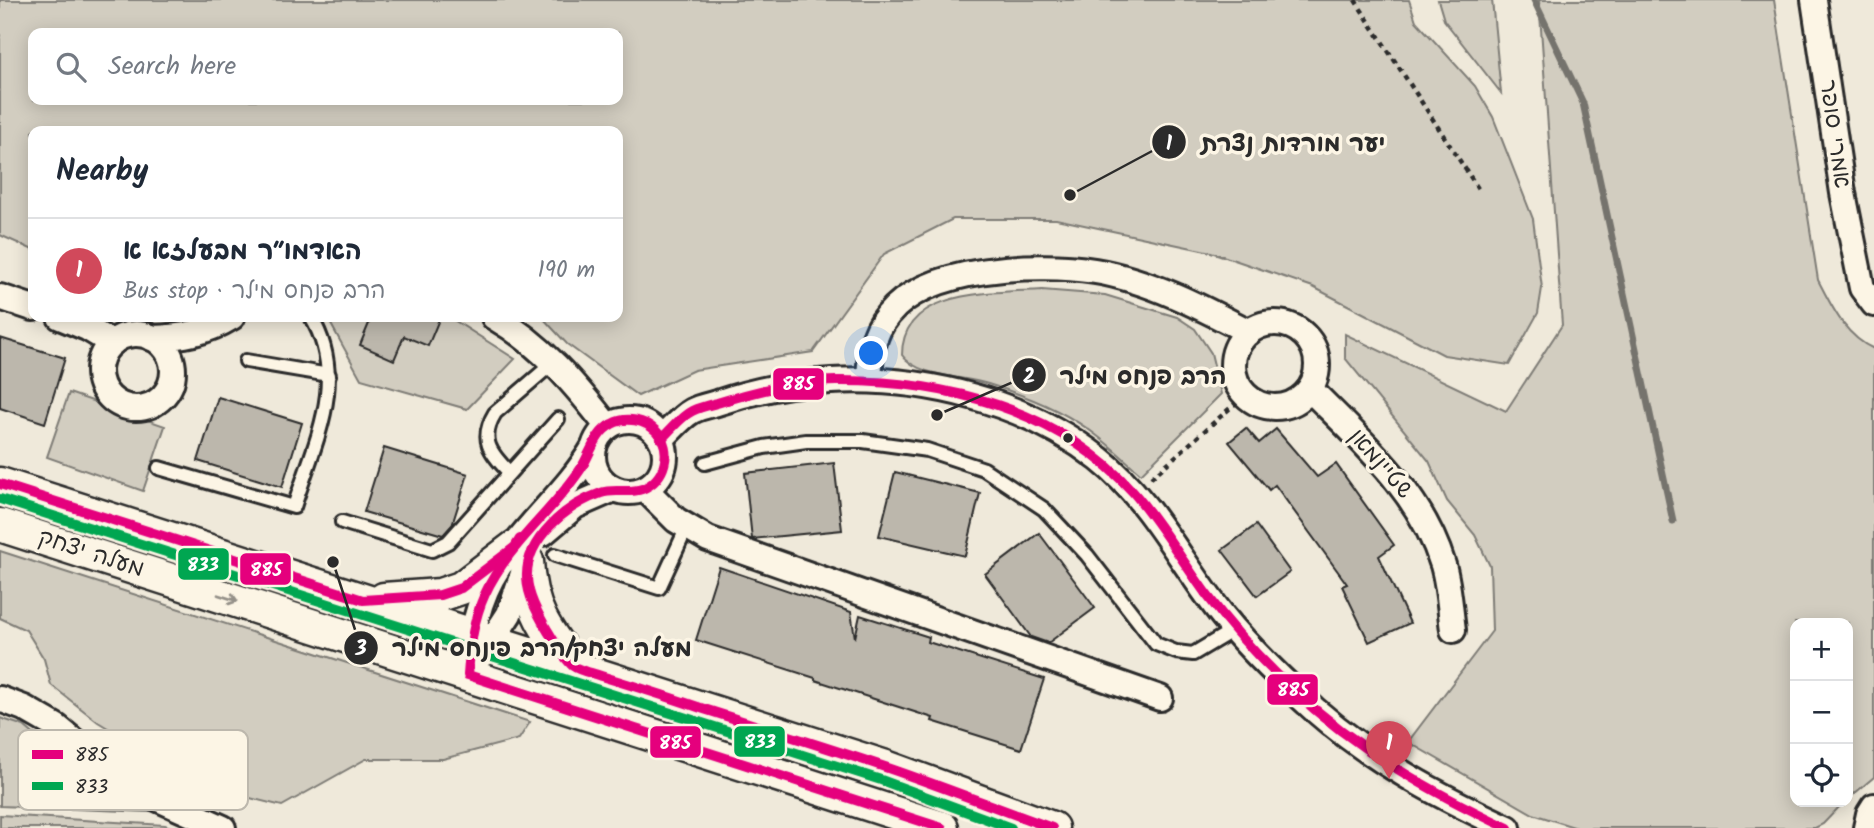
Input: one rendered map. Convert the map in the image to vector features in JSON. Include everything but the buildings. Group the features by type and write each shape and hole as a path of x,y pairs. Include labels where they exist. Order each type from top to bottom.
{"street":[{"name":"אמרי סופר","path":"1814,0 1845,207 1862,288 1874,304"},
{"path":"869,380 871,348 886,316 900,301 922,289 961,275 1004,269 1051,267 1096,271 1205,309 1249,332"},
{"path":"0,297 28,306"},
{"path":"74,322 112,343"},
{"path":"152,338 179,337 201,332 222,322"},
{"path":"173,378 169,354 152,338 140,334 127,335 112,343 101,358 98,370 100,382 114,402 125,407 150,406 168,390 173,378 224,322"},
{"path":"363,600 440,595 461,588 532,554 601,437 625,419 638,420 650,426 661,439 666,459 663,471 655,482 645,489 633,492 614,489 599,477 594,467 601,437 576,384 554,362 504,322"},
{"path":"1277,323 1291,326 1304,334 1313,347 1317,361 1316,376 1310,389 1300,400 1286,406 1264,405 1245,395 1236,381 1233,366 1235,352 1242,339 1262,325 1277,323"},
{"path":"661,439 692,411 752,391 803,383 869,380 911,384 965,394 1009,408 1056,431 1100,460 1133,494 1235,629 1272,670 1316,711 1365,750 1436,794 1508,828"},
{"name":"שטיינמאן","path":"1310,389 1403,486 1421,513 1443,567 1452,630"},
{"name":"מעלה יצחק","path":"0,484 886,767 1052,828"},
{"path":"574,667 544,628 533,603 528,582 532,548 543,532 575,506 614,489"},
{"path":"645,489 676,520 708,539 1160,698"},
{"name":"מעלה יצחק","path":"0,525 942,828"},
{"path":"468,674 482,637 485,593 499,566 532,554"},
{"path":"0,699 24,708 61,730"},
{"path":"1866,828 1874,806"},
{"path":"183,810 223,828"}],"lane":[{"path":"159,468 294,507 326,405 328,358 321,334 314,322"},
{"path":"246,361 329,375"},
{"path":"509,472 494,456 490,447 486,436 489,423 495,413 554,362"},
{"path":"342,522 432,550 447,542 558,419"},
{"path":"705,463 764,447 806,441 863,441 927,450 984,469 1044,509 1087,555 1156,644 1176,652 1193,654 1235,629"},
{"path":"532,554 659,588 687,527"}],"path":[{"path":"1355,0 1479,190"},
{"path":"1133,494 1245,395"}],"shaded area":[{"path":"0,0 1409,0 1416,21 1475,86 1493,117 1533,219 1542,288 1538,313 1509,365 1444,355 1313,287 1211,252 1056,219 953,219 884,254 813,352 694,370 638,396 567,344 547,322 623,322 623,126 28,126 28,248 0,235"},
{"path":"1438,0 1492,0 1501,93 1444,20"},
{"path":"1539,0 1774,0 1818,280 1847,329 1874,349 1874,777 1853,795 1853,618 1790,618 1790,807 1839,807 1823,824 1815,828 1577,828 1533,814 1408,742 1492,631 1490,566 1475,535 1447,501 1429,461 1345,358 1345,334 1506,411 1562,325"},
{"path":"1042,290 1105,295 1177,317 1195,329 1211,353 1221,394 1141,474 1096,435 1058,411 988,384 929,372 918,368 902,355 906,333 917,317 934,306 954,298 977,294"},
{"path":"330,322 457,322 515,359 467,409 361,379"},
{"path":"69,393 165,426 143,491 47,457"},
{"path":"0,551 530,722 519,739 443,759 366,759 282,806 248,798 248,730 111,730 51,685 44,659 26,630 0,618"},
{"path":"0,718 29,730 18,730 18,807 0,806"},
{"path":"100,810 146,810 150,812"},
{"path":"0,815 165,825 173,828 0,828"}],"waterway":[{"path":"1534,0 1583,103 1673,521"}],"transit line":[{"name":"885","path":"661,439 698,408 746,394 821,381 918,386 997,405 1035,420 1071,440 1103,463 1133,492 1226,620 1269,667 1316,711 1394,767 1508,828"},
{"name":"885","path":"942,828 468,675 475,624 485,594 495,576 518,544 558,499 606,428 617,422 641,422 652,427 662,438 666,455 661,472 650,485 642,489 606,492 588,498 551,525 533,550 527,578 531,598 555,643 573,666 885,767 1052,828"},
{"name":"885","path":"0,484 363,600 440,595 461,588 515,547 520,539"},
{"name":"833","path":"0,499 881,780 1011,828"}],"place":[{"name":"יער מורדות נצרת","path":"1070,195"},
{"name":"הרב פנחס מילר","path":"937,415"},
{"name":"מעלה יצחק/הרב פינחס מילר","path":"333,562"},
{"name":"האדמו״ר מבעלזא א","path":"1389,779"}]}
